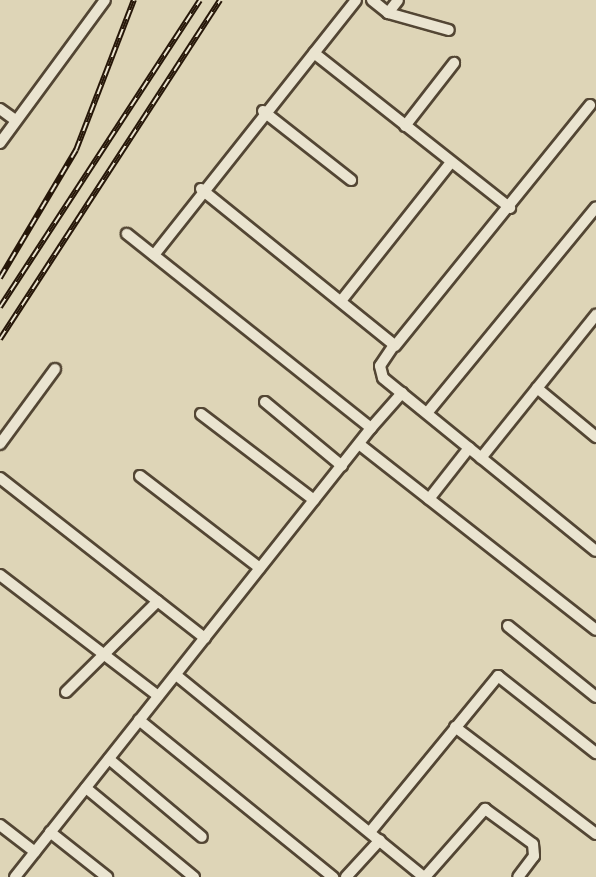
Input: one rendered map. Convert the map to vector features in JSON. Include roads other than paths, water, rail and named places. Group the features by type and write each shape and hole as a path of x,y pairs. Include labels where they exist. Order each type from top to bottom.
{"street":[{"path":"0,143 105,0"},
{"path":"154,255 201,189 356,0"},
{"path":"372,0 388,13 449,30"},
{"path":"388,13 398,0"},
{"path":"314,53 510,208"},
{"path":"405,126 454,63"},
{"path":"590,105 510,208 394,346 380,374 596,551"},
{"path":"0,109 15,120"},
{"path":"263,111 351,180"},
{"path":"341,301 451,162"},
{"path":"201,189 394,346"},
{"path":"427,414 596,207"},
{"path":"127,234 371,428"},
{"path":"481,458 596,315"},
{"path":"0,444 55,369"},
{"path":"537,388 596,437"},
{"path":"15,877 371,428 402,393"},
{"path":"265,402 342,466"},
{"path":"201,414 314,500"},
{"path":"359,444 596,631"},
{"path":"429,499 469,447"},
{"path":"140,476 260,568"},
{"path":"0,478 205,638"},
{"path":"0,575 158,696"},
{"path":"66,692 158,601"},
{"path":"508,626 596,697"},
{"path":"176,675 425,877 485,809 533,844 534,856 518,877"},
{"path":"370,832 498,676 596,753"},
{"path":"139,720 333,877"},
{"path":"455,727 596,834"},
{"path":"109,759 202,837"},
{"path":"86,788 193,877"},
{"path":"0,825 35,852"},
{"path":"50,832 107,877"},
{"path":"346,877 380,840"}],"railway":[{"path":"0,278 76,150 134,0"},
{"path":"0,307 200,0"},
{"path":"0,339 220,0"}]}
